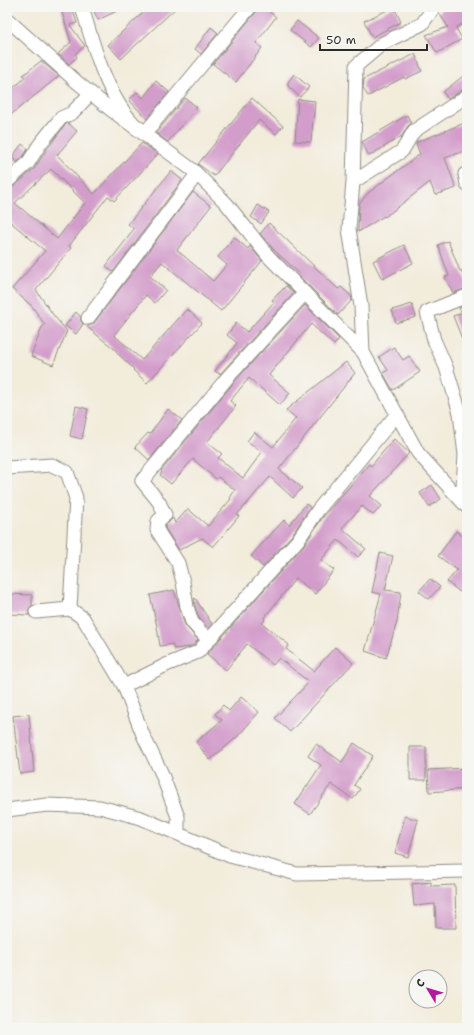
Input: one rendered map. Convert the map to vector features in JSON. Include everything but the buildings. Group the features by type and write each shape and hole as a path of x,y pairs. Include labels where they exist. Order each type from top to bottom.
{"street":[{"path":"82,7 95,50 114,97 133,122 145,133 250,7"},
{"path":"363,352 361,306 349,229 353,182 356,66 383,43 422,24 434,7"},
{"path":"7,19 91,94 197,174 226,203 268,256 363,352 418,453 464,504"},
{"path":"7,182 28,163 40,144 61,118 72,113 91,94"},
{"path":"353,182 402,151 414,131 467,96"},
{"path":"88,318 197,174"},
{"path":"209,640 192,622 178,563 158,530 158,521 166,515 159,502 142,482 228,377 305,293"},
{"path":"464,504 465,456 460,413 446,367 434,340 426,312 467,296"},
{"path":"124,686 166,665 198,652 298,540 318,510 397,414"},
{"path":"7,468 52,465 67,472 76,498 70,609"},
{"path":"36,612 70,609 82,618 124,686 143,735 161,772 178,817 178,834"},
{"path":"7,810 47,805 100,807 141,818 230,856 297,874 467,871"}]}
